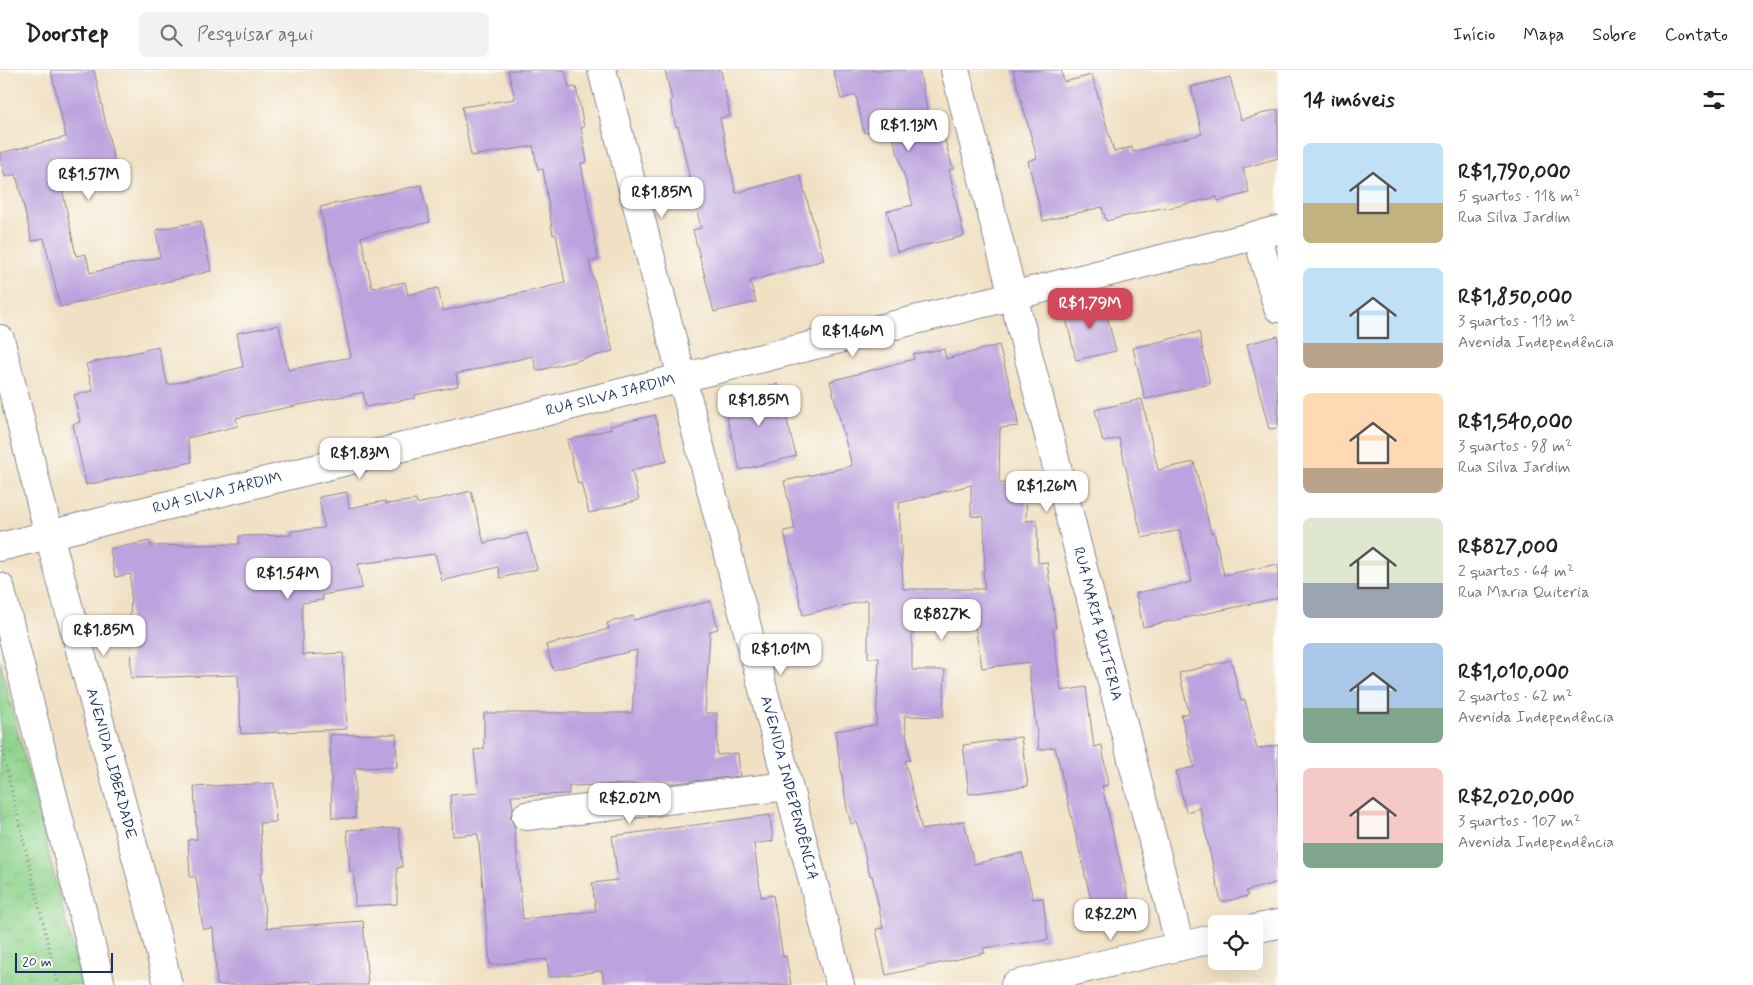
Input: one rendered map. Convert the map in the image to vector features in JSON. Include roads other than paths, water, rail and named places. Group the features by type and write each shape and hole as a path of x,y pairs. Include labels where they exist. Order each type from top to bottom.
{"street":[{"name":"AVENIDA INDEPENDÊNCIA","path":"602,70 840,985"},
{"name":"RUA MARIA QUITERIA","path":"955,70 1180,946"},
{"name":"RUA SILVA JARDIM","path":"0,547 1268,233"},
{"path":"1268,233 1278,308"},
{"name":"AVENIDA LIBERDADE","path":"0,339 49,535 144,888 168,985"},
{"path":"0,587 100,985"},
{"path":"526,816 788,786"},
{"path":"1263,927 1278,924"},
{"path":"1015,985 1208,940"}]}
